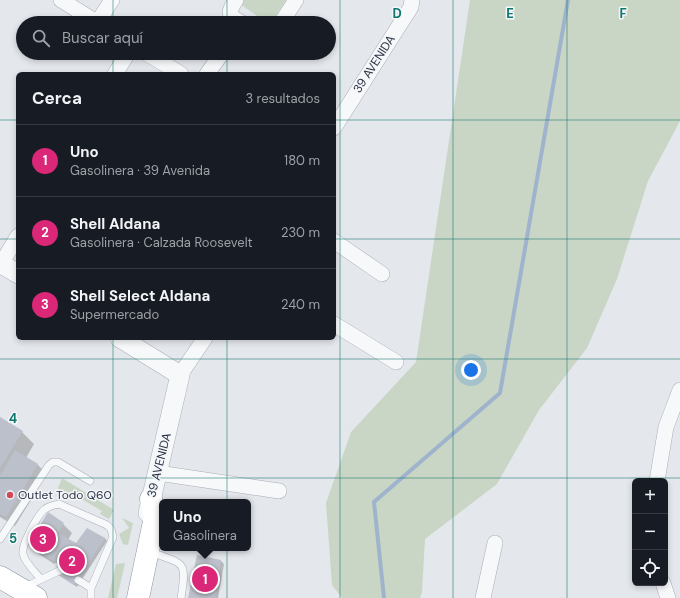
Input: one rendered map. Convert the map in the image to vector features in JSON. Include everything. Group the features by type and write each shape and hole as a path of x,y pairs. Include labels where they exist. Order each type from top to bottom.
{"highway":[{"path":"138,598 154,517 151,499"},
{"path":"0,577 32,589"}],"street":[{"path":"61,0 86,16"},
{"path":"102,16 112,0"},
{"path":"232,16 230,12 236,0"},
{"path":"286,16 296,0"},
{"name":"39 AVENIDA","path":"336,125 411,7 412,0"},
{"path":"116,72 124,60"},
{"path":"158,60 178,72"},
{"path":"208,72 217,60"},
{"path":"16,239 1,264 16,273"},
{"path":"336,242 382,274"},
{"path":"336,325 396,362"},
{"path":"123,340 180,375"},
{"name":"39 AVENIDA","path":"131,598 151,499 180,375 204,340"},
{"path":"658,478 666,427 680,390"},
{"path":"158,473 279,491"},
{"path":"483,598 495,543"},
{"path":"664,586 668,598"}],"lane":[{"path":"1,536 47,468 53,462 58,462 90,481"},
{"path":"61,570 32,589 22,551 24,543 42,511 59,504 107,526 111,530 113,537 91,588 91,598"},
{"path":"148,551 181,564 185,574 182,598"},
{"path":"78,580 91,588"}],"green space":[{"path":"242,0 286,0 276,16 257,16 240,4"},
{"path":"470,0 680,0 680,121 648,181 617,279 587,348 539,410 497,484 425,539 422,592 420,598 342,598 332,585 326,503 351,432 416,362"},
{"path":"62,478 114,510 109,519 100,514 102,511 78,497 76,500 61,497 58,488"},
{"path":"122,518 133,523 128,545 123,544 119,534 129,528"},
{"path":"125,563 117,598 108,598 116,564"}],"building":[{"path":"0,417 23,431 0,468"},
{"name":"Outlet Todo Q60","path":"15,450 38,464 6,517 0,514 0,476"},
{"path":"48,512 64,523 58,533 76,543 87,528 105,538 74,585 58,575 63,567 28,545"},
{"path":"197,555 221,560 215,598 188,598"}],"waterway":[{"path":"384,598 374,502 500,393 568,0"}],"place":[{"name":"Outlet Todo Q60","path":"10,495"},
{"name":"Shell Select Aldana","path":"43,539"},
{"name":"Shell Aldana","path":"72,561"},
{"name":"Uno","path":"205,579"}]}
